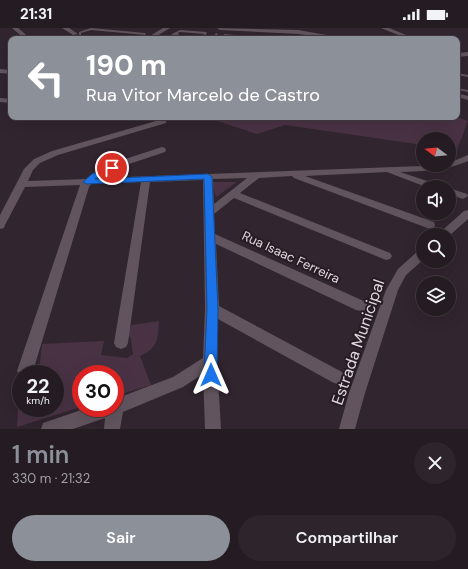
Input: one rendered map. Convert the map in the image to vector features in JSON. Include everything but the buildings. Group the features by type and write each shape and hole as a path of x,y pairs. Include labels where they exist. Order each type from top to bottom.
{"street":[{"path":"15,28 24,36"},
{"path":"65,28 77,36"},
{"path":"150,36 167,28"},
{"path":"220,28 298,32 326,36"},
{"path":"384,28 405,36"},
{"path":"0,65 6,71"},
{"path":"0,225 29,169 45,157 163,121"},
{"path":"27,365 84,186 87,182 102,172 162,150"},
{"path":"21,184 255,176 441,167 452,166 468,158"},
{"path":"385,170 416,180"},
{"path":"293,174 430,225"},
{"path":"209,213 255,176"},
{"path":"208,177 212,309 210,361 213,429"},
{"path":"121,343 146,179"},
{"path":"234,194 386,256"},
{"path":"456,194 463,196"},
{"path":"451,228 468,213"},
{"name":"Rua Isaac Ferreira","path":"209,236 361,306"},
{"name":"Estrada Municipal","path":"347,429 357,393 392,290 402,272 416,259"},
{"path":"212,309 337,377"},
{"path":"124,403 178,382 210,361"},
{"path":"48,429 84,417"},
{"path":"112,429 114,417"}],"lane":[{"path":"81,36 96,30 115,31 142,36"},
{"path":"115,31 122,36 131,36"},
{"path":"173,36 175,34 189,36"}],"shaded area":[{"path":"460,118 468,121 457,150 456,132 416,132 416,144 285,125 257,134 214,120 460,120"},
{"path":"212,182 237,182 216,197"},
{"path":"159,321 157,338 154,346 140,356 151,385 124,393 124,365 72,365 72,410 64,412 64,365 39,365 42,344 104,341 101,355 127,358 133,354 131,339 127,332 132,325"},
{"path":"18,417 49,417 17,427"}],"route":[{"path":"112,168 102,172 87,182 208,177 212,309 210,361 211,375"}]}
